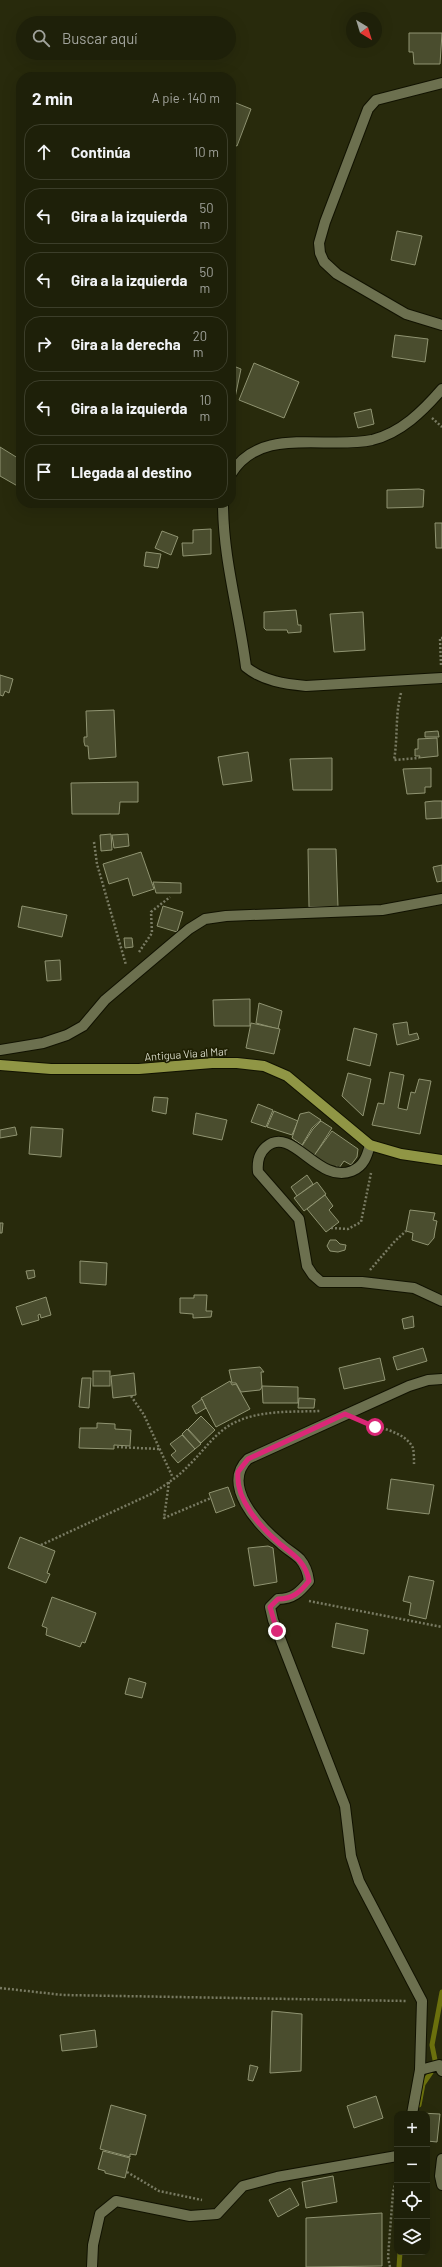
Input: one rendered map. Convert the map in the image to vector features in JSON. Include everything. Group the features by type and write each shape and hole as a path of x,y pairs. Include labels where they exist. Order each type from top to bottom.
{"main road":[{"name":"Antigua Vía al Mar","path":"0,1066 51,1069 139,1069 212,1063 237,1063 264,1066 287,1076 370,1145 401,1154 442,1160"}],"street":[{"path":"442,83 376,100 368,109 333,200 319,243 320,253 324,262 337,274 406,314 442,325"},
{"path":"236,467 244,457 256,450 273,444 358,442 373,440 390,433 425,408 442,389"},
{"path":"223,508 224,529 231,588 246,667 253,673 267,679 306,686 442,678"},
{"path":"0,1050 57,1039 83,1026 105,1000 189,929 205,919 226,916 382,910 442,899"},
{"path":"370,1145 366,1160 356,1170 345,1174 337,1174 314,1164 291,1145 275,1142 264,1149 257,1163 258,1172 299,1219 307,1266 313,1275 321,1282 362,1282 414,1288 442,1301"},
{"path":"413,2111 420,2070 422,2001 359,1881 351,1856 345,1806 277,1631 270,1607 278,1599 296,1595 309,1581 307,1571 300,1559 279,1543 250,1511 240,1490 238,1472 248,1459 345,1414 409,1386 428,1380 442,1379"},
{"path":"420,2070 441,2067"},
{"path":"92,2267 93,2245 100,2214 116,2201 190,2216 217,2214 244,2186 277,2177 394,2156"},
{"path":"442,2159 440,2176 442,2185"}],"path":[{"path":"442,638 440,638 442,678"},
{"path":"404,681 397,710 398,738 394,760 420,758"},
{"path":"94,842 98,864 122,956 127,967 131,963"},
{"path":"135,958 152,933 151,912 170,897"},
{"path":"331,1228 348,1229 361,1222 371,1173 366,1160"},
{"path":"362,1282 395,1240 406,1231"},
{"path":"131,1396 144,1415 173,1478"},
{"path":"41,1545 151,1494 169,1482 188,1466 212,1439 237,1421 253,1415 268,1413 325,1411"},
{"path":"345,1414 398,1434 412,1448 414,1464"},
{"path":"117,1447 160,1449"},
{"path":"169,1482 164,1518 210,1498"},
{"path":"292,1597 442,1627"},
{"path":"0,1988 63,1995 422,2001"},
{"path":"127,2172 159,2191 207,2201"},
{"path":"390,2267 388,2257 393,2192 396,2183"}],"building":[{"path":"409,33 442,33 440,64 414,64 413,52 409,52"},
{"path":"236,103 251,109 236,146"},
{"path":"397,231 422,236 415,265 391,260"},
{"path":"395,335 428,339 425,362 392,357"},
{"path":"254,363 299,382 284,418 239,400"},
{"path":"236,367 241,369 236,393"},
{"path":"371,409 374,424 358,428 354,413"},
{"path":"0,447 16,457 16,485 0,476"},
{"path":"387,490 424,490 423,507 387,508"},
{"path":"435,523 442,523 442,548 436,548"},
{"path":"211,529 211,554 183,556 182,543 193,543 193,530"},
{"path":"162,531 178,537 171,555 155,548"},
{"path":"146,552 161,554 158,568 144,566"},
{"path":"296,610 298,625 301,625 301,632 288,633 287,630 266,630 264,628 264,612"},
{"path":"363,612 365,650 334,652 330,614"},
{"path":"0,675 13,679 9,693 5,691 3,696 0,695"},
{"path":"114,710 116,757 89,759 88,746 85,746 84,742 84,737 87,737 86,711"},
{"path":"438,731 439,737 425,737 425,732"},
{"path":"437,738 438,756 419,758 420,756 415,756 415,749 418,749 418,739"},
{"path":"248,752 252,781 223,785 218,757"},
{"path":"332,758 332,790 293,790 290,759"},
{"path":"431,768 431,787 425,787 425,793 407,794 403,769"},
{"path":"138,782 138,802 120,802 119,814 72,814 71,783"},
{"path":"442,801 442,818 426,819 425,802"},
{"path":"111,834 112,850 101,851 100,835"},
{"path":"128,834 129,846 114,848 112,835"},
{"path":"308,849 336,849 338,907 309,907"},
{"path":"141,852 154,889 133,896 128,878 109,884 103,864"},
{"path":"442,865 442,881 437,882 433,867"},
{"path":"153,882 181,883 181,893 156,893"},
{"path":"22,906 67,915 62,937 18,927"},
{"path":"163,906 183,912 177,932 157,926"},
{"path":"124,938 132,938 133,947 125,948"},
{"path":"60,960 61,980 47,981 45,961"},
{"path":"250,999 250,1026 214,1026 213,1000"},
{"path":"259,1003 282,1011 278,1029 256,1023"},
{"path":"407,1022 409,1035 417,1033 419,1039 397,1045 393,1024"},
{"path":"251,1023 280,1029 274,1054 246,1048"},
{"path":"354,1028 377,1034 370,1066 347,1060"},
{"path":"390,1072 404,1075 398,1108 407,1110 411,1092 415,1093 419,1079 431,1081 420,1134 372,1125 378,1103 384,1104"},
{"path":"348,1073 371,1079 363,1116 342,1096"},
{"path":"154,1097 168,1098 166,1114 152,1111"},
{"path":"258,1104 273,1110 266,1127 251,1122"},
{"path":"274,1111 298,1121 292,1135 267,1127"},
{"path":"309,1112 321,1120 312,1128 302,1145 292,1138 300,1114"},
{"path":"196,1113 227,1120 222,1140 193,1134"},
{"path":"321,1121 332,1128 314,1156 302,1146 313,1129"},
{"path":"15,1127 17,1135 0,1138 0,1130"},
{"path":"31,1127 63,1129 61,1157 29,1154"},
{"path":"332,1131 358,1149 357,1157 351,1165 344,1161 339,1168 336,1166 334,1169 313,1157"},
{"path":"307,1175 313,1184 297,1196 291,1187"},
{"path":"317,1182 326,1194 304,1211 294,1198"},
{"path":"325,1195 333,1206 329,1210 339,1222 326,1232 307,1209"},
{"path":"410,1210 435,1213 433,1220 437,1221 434,1238 428,1245 412,1240 413,1233 406,1231"},
{"path":"0,1223 3,1223 2,1233 0,1233"},
{"path":"330,1240 336,1240 340,1244 346,1245 345,1250 338,1252 330,1251 327,1246"},
{"path":"80,1261 107,1263 106,1285 80,1283"},
{"path":"34,1270 35,1277 28,1279 26,1271"},
{"path":"194,1295 207,1295 206,1311 212,1311 211,1317 193,1318 193,1314 180,1313 180,1298 194,1298"},
{"path":"46,1297 51,1315 41,1318 40,1314 38,1315 39,1320 22,1325 16,1307"},
{"path":"413,1316 414,1327 404,1329 402,1319"},
{"path":"423,1348 427,1361 397,1370 393,1357"},
{"path":"380,1358 385,1380 344,1389 339,1368"},
{"path":"260,1367 264,1372 261,1372 262,1387 260,1390 241,1392 236,1383 232,1383 229,1370"},
{"path":"93,1371 110,1371 110,1386 93,1386"},
{"path":"134,1373 136,1395 113,1398 111,1376"},
{"path":"82,1378 91,1378 89,1408 79,1407"},
{"path":"230,1381 232,1385 236,1384 250,1409 216,1427 201,1398"},
{"path":"262,1386 298,1387 298,1403 263,1403"},
{"path":"299,1398 315,1399 314,1408 298,1408"},
{"path":"202,1399 206,1408 196,1414 192,1406"},
{"path":"201,1416 215,1430 201,1443 188,1429"},
{"path":"97,1423 115,1424 115,1429 131,1430 130,1446 114,1445 114,1449 79,1448 80,1428 97,1428"},
{"path":"187,1429 201,1444 195,1449 182,1434"},
{"path":"182,1435 195,1449 178,1463 171,1455 176,1451 170,1444"},
{"path":"391,1479 434,1485 429,1514 387,1509"},
{"path":"228,1487 235,1506 216,1513 209,1493"},
{"path":"20,1537 55,1551 47,1573 50,1574 46,1583 8,1568"},
{"path":"268,1546 273,1548 277,1582 254,1586 248,1548"},
{"path":"409,1576 434,1581 426,1619 409,1615 411,1603 403,1601"},
{"path":"52,1597 96,1613 85,1643 82,1642 80,1647 46,1635 47,1628 42,1626"},
{"path":"336,1623 368,1630 364,1654 332,1647"},
{"path":"129,1678 146,1683 142,1698 125,1694"},
{"path":"272,2011 302,2014 301,2071 270,2073"},
{"path":"95,2030 97,2047 62,2051 60,2035"},
{"path":"250,2065 258,2067 253,2081 248,2080"},
{"path":"376,2096 383,2118 354,2128 347,2106"},
{"path":"111,2105 146,2115 136,2155 130,2154 130,2157 100,2149"},
{"path":"430,2113 440,2114 437,2142 430,2141"},
{"path":"103,2151 130,2158 125,2178 105,2173 105,2171 98,2169"},
{"path":"333,2176 337,2202 306,2208 302,2182"},
{"path":"290,2188 299,2205 278,2217 269,2200"},
{"path":"382,2213 382,2266 306,2267 306,2218"}],"waterway":[{"path":"419,2105 423,2084 436,2065 432,2045 442,1992"},
{"path":"399,2267 400,2255"}],"route":[{"path":"277,1631 270,1607 278,1599 288,1599 296,1595 309,1581 307,1571 300,1559 279,1543 250,1511 237,1480 241,1465 248,1459 345,1414 375,1427"}]}
